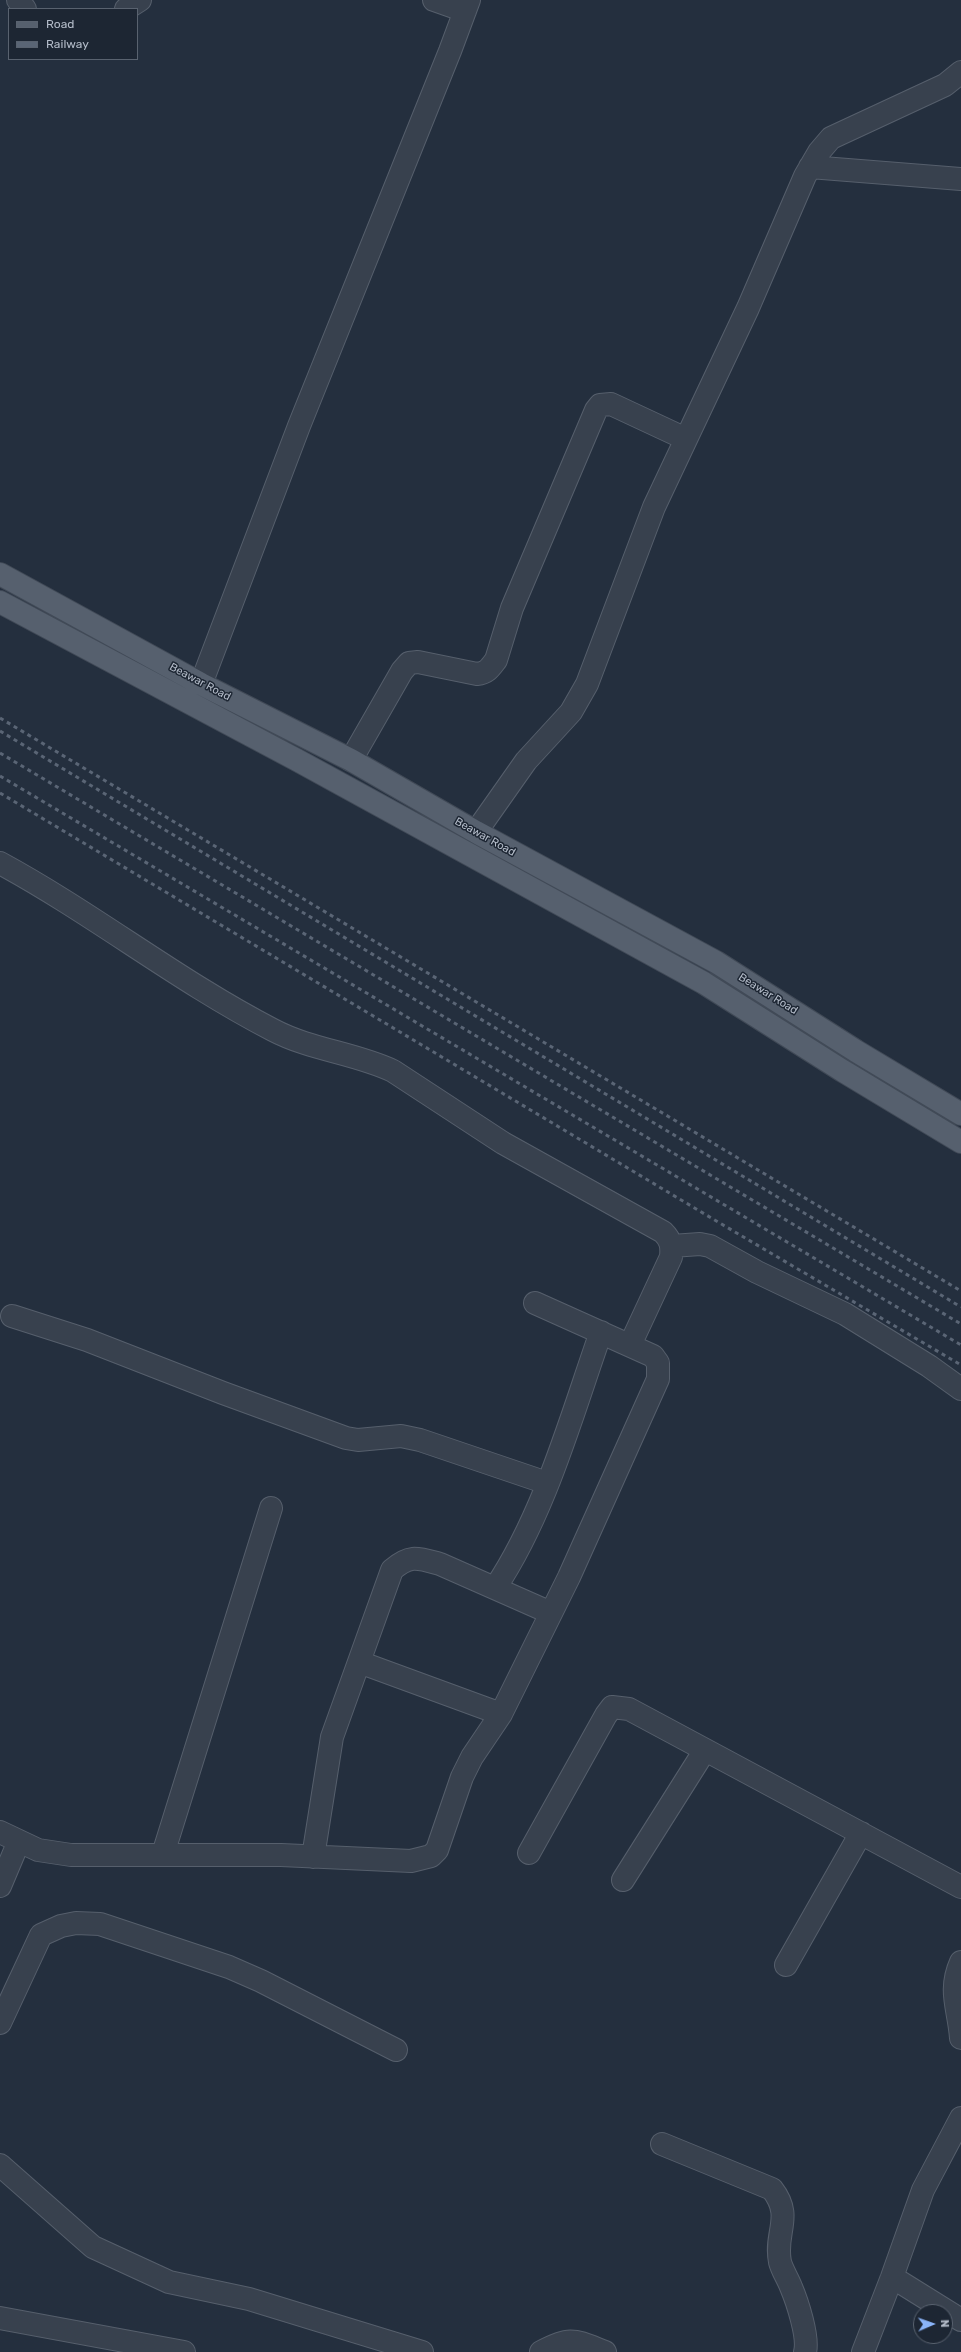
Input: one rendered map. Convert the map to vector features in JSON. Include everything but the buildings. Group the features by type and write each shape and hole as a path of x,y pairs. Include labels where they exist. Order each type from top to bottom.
{"main road":[{"name":"Beawar Road","path":"0,574 202,684 351,760 476,832 716,962 856,1051 961,1114"},
{"path":"0,602 297,760 704,983 843,1071 961,1142"}],"street":[{"path":"18,0 24,8"},
{"path":"128,8 140,0"},
{"path":"202,684 299,426 467,5 434,0"},
{"path":"476,832 526,761 571,712 587,684 654,507 748,308 810,168 831,138 945,86 961,72"},
{"path":"810,168 961,179"},
{"path":"351,760 402,671 409,663 418,662 477,674 486,673 491,668 496,660 512,608 596,410 600,404 611,404 686,438"},
{"path":"0,863 39,884 163,965 274,1031 310,1044 374,1063 393,1071 503,1143 663,1232 669,1238 672,1246 671,1257 630,1345"},
{"path":"672,1246 700,1244 710,1246 757,1272 845,1314 929,1366 961,1389"},
{"path":"0,1886 10,1836 38,1850 71,1855 163,1854 313,1857 411,1861 431,1856 437,1850 468,1764 501,1714 551,1613 658,1379 658,1363 653,1356 535,1303"},
{"path":"12,1316 87,1340 223,1393 346,1438 358,1440 401,1436 420,1440 547,1483"},
{"path":"495,1588 513,1560 547,1483 601,1332"},
{"path":"163,1854 271,1508"},
{"path":"313,1857 332,1737 392,1570 404,1560 423,1559 440,1564 551,1613"},
{"path":"359,1662 501,1714"},
{"path":"530,1853 612,1707 629,1709 961,1887"},
{"path":"624,1880 705,1750"},
{"path":"786,1965 861,1833"},
{"path":"0,2023 41,1935 61,1926 76,1923 100,1924 229,1968 261,1981 396,2050"},
{"path":"961,1962 955,1983 954,2000 961,2038"},
{"path":"863,2352 923,2190 961,2118"},
{"path":"662,2144 772,2189 781,2200 784,2215 780,2235 780,2262 792,2288 802,2322 805,2352"},
{"path":"0,2165 93,2247 169,2282 249,2299 422,2352"},
{"path":"892,2277 961,2320"},
{"path":"0,2318 184,2352"},
{"path":"541,2352 556,2343 575,2341 605,2352"}],"railway":[{"path":"0,718 961,1291"},
{"path":"0,731 961,1307"},
{"path":"0,753 961,1324"},
{"path":"0,776 961,1345"},
{"path":"0,793 718,1222 961,1365"}]}
